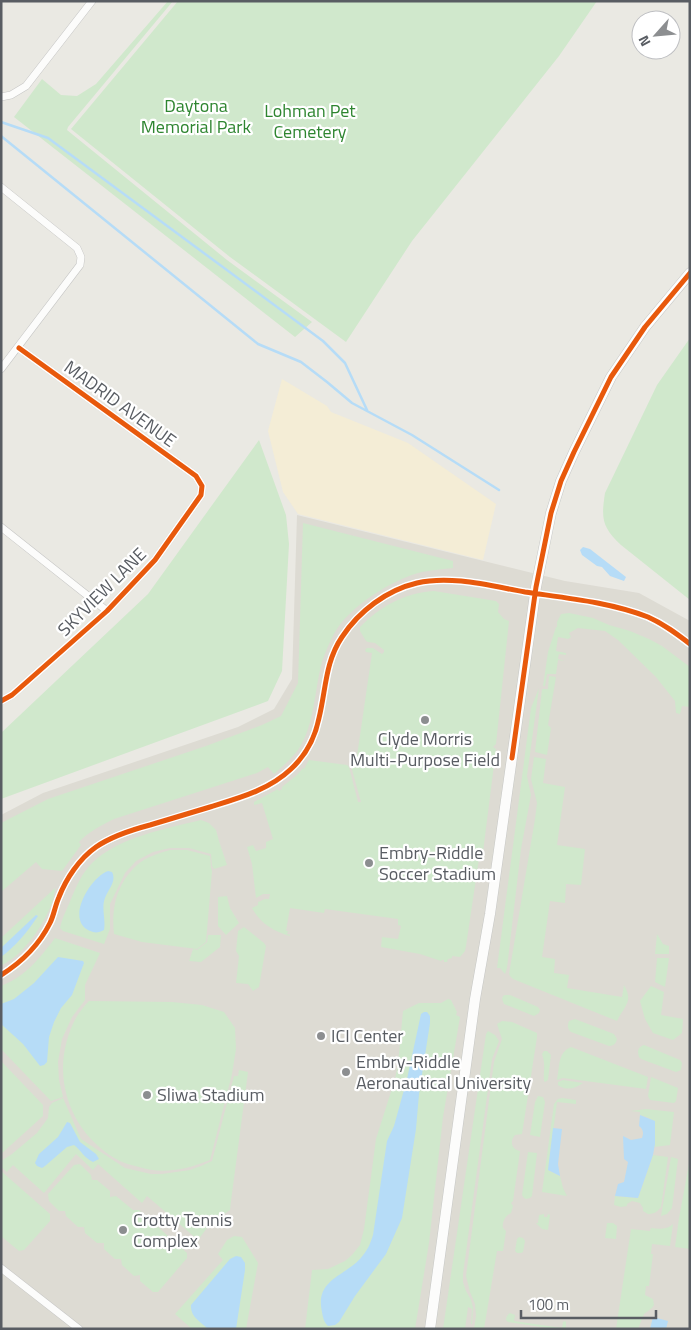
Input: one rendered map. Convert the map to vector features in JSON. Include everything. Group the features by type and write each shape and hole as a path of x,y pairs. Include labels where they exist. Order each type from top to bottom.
{"main road":[{"path":"430,1329 475,999 490,914 535,594 545,536 561,481 612,377 645,327 690,273"}],"street":[{"path":"1,97 11,95 26,86 92,1"},
{"path":"1,187 77,248 81,256 80,266 1,369"},
{"name":"MADRID AVENUE","path":"18,348 196,476 202,486"},
{"name":"SKYVIEW LANE","path":"1,701 12,695 107,611 155,560 201,494 202,486"},
{"path":"1,527 107,611"},
{"path":"1,975 14,967 43,936 68,879 79,863 93,849 109,839 133,830 247,796 279,780 299,762 315,733 328,668 335,648 355,620 373,604 402,588 420,582 438,580 459,581 571,599 626,610 650,618 664,625 690,644"},
{"path":"1,1268 79,1329"}],"shaded area":[{"name":"Embry-Riddle Aeronautical University","path":"297,515 565,581 639,593 690,621 690,1329 1,1329 1,815 43,793 238,727 274,709 292,679"}],"green space":[{"path":"168,1 173,1 67,130 227,260 312,322 295,337 14,117 42,79 61,95 77,96 96,84"},
{"name":"Daytona Memorial Park","path":"178,1 597,1 559,56 412,241 346,342 230,257 71,129"},
{"path":"690,338 690,600 615,539 604,522 603,510 605,493 657,385"},
{"path":"259,440 286,515 289,544 282,671 268,701 1,799 1,733 148,594"},
{"path":"303,523 453,561 453,568 422,572 398,581 360,604 341,624 330,641 322,662 311,719 304,740 298,750 274,774 268,767 257,773 114,819 95,829 79,842 81,845 62,871 42,869 36,862 1,892 1,823 48,799 206,746 281,716 298,683"},
{"path":"434,591 496,601 499,604 498,612 504,619 509,621 496,744 493,747 496,749 483,852 480,852 465,951 460,957 452,956 447,962 444,962 444,960 441,961 420,954 381,947 382,937 398,939 401,926 398,925 398,919 325,909 324,913 290,908 286,931 288,931 287,934 290,936 278,932 263,922 252,908 258,905 258,902 269,899 270,894 263,894 256,898 252,864 247,847 253,845 256,851 266,848 266,842 273,839 262,803 254,805 254,802 278,789 279,791 282,789 304,769 309,760 347,765 358,802 361,802 351,766 352,756 357,756 372,653 365,650 373,648 382,654 384,650 375,643 366,641 360,631 360,627 376,613 394,602 423,592"},
{"path":"569,613 593,618 649,639 662,646 690,667 690,707 682,706 680,714 676,713 675,701 656,677 618,640 605,631 578,628 569,633 571,637 568,639 558,637 556,651 566,653 566,655 559,654 558,659 565,661 558,660 556,674 547,674 545,686 543,686 548,652 557,622 561,614"},
{"path":"549,676 556,677 548,725 551,728 547,755 535,752 542,689 548,689"},
{"path":"539,688 527,776 531,795 521,849 505,974 500,968 497,968 531,708"},
{"path":"534,757 546,759 543,783 565,787 557,845 585,849 581,885 566,884 565,903 550,901 542,957 555,959 554,973 569,975 567,988 622,997 624,985 628,1000 617,1021 513,979 509,974 537,803 531,779"},
{"path":"201,820 209,823 216,830 227,865 214,869 211,854 189,848 170,848 153,852 136,861 125,873 110,904 110,929 104,944 63,931 60,928 82,876 88,867 103,854 143,835"},
{"path":"170,850 187,850 210,856 212,871 206,942 197,949 142,942 114,934 113,924 117,896 130,872 141,862"},
{"path":"55,888 48,912 33,937 18,954 1,966 1,938"},
{"path":"227,896 230,908 239,923 226,935 218,926 218,897"},
{"path":"244,927 266,946 259,987 253,991 248,984 236,983 239,956 236,951 238,931"},
{"path":"657,934 663,944 669,946 669,954 655,954"},
{"path":"208,935 221,935 220,947 201,962 189,961 193,949 197,950 207,942"},
{"path":"55,938 100,953 85,985 85,1000 72,1017 62,1039 58,1062 59,1080 63,1097 51,1101 1,1049 1,986 25,972"},
{"path":"657,958 669,958 665,987 655,982"},
{"path":"651,986 664,992 661,1015 683,1019 682,1033 673,1040 653,1033 645,1019 640,1001"},
{"path":"505,995 510,995 538,1007 539,1013 534,1016 504,1004 502,999"},
{"path":"448,999 451,1000 457,1012 456,1015 460,1017 443,1117 429,1243 415,1329 305,1329 312,1270 328,1269 345,1261 360,1245 364,1229 376,1139 398,1064 403,1011 419,1003 441,1003"},
{"name":"Sliwa Stadium","path":"89,1001 172,1002 202,1005 224,1012 235,1028 236,1049 232,1074 210,1160 192,1166 164,1171 147,1169 120,1161 96,1144 87,1134 78,1122 67,1096 63,1061 65,1047 75,1019"},
{"path":"575,1019 614,1034 617,1039 616,1042 609,1046 571,1032 568,1023"},
{"path":"502,1021 512,1022 537,1033 537,1037 522,1134 515,1135 512,1140 513,1147 520,1151 513,1201 511,1203 513,1206 511,1213 506,1217 503,1224 503,1228 506,1231 503,1251 497,1251 484,1329 474,1329 475,1304 466,1276 494,1062 502,1039 497,1024"},
{"path":"488,1031 495,1035 499,1041 492,1059 463,1274 463,1282 473,1308 472,1324 472,1309 468,1307 465,1329 443,1329 486,1034"},
{"path":"644,1045 680,1060 682,1063 681,1070 676,1072 641,1059 638,1051"},
{"path":"571,1047 648,1077 646,1089 563,1078 557,1080 561,1057"},
{"path":"544,1051 551,1055 548,1080 545,1082 542,1054"},
{"path":"1,1061 43,1105 43,1116 1,1154"},
{"path":"239,1070 248,1072 230,1210 210,1224 198,1240 147,1196 142,1203 98,1164 93,1170 76,1154 44,1193 13,1165 7,1172 1,1167 1,1161 37,1133 48,1118 49,1107 52,1103 63,1098 81,1139 125,1168 151,1174 162,1174 190,1170 201,1166 212,1161 234,1076 238,1076"},
{"path":"651,1077 678,1088 674,1103 650,1100 648,1096"},
{"path":"563,1080 583,1083 577,1087 567,1089 558,1085 558,1082"},
{"path":"538,1096 543,1097 545,1102 540,1137 530,1135 535,1102"},
{"path":"558,1099 576,1100 576,1104 557,1102 548,1170 560,1176 567,1196 542,1192 554,1104"},
{"path":"646,1109 674,1112 670,1145 654,1147 649,1118 640,1115 640,1112 631,1111"},
{"path":"528,1152 537,1153 532,1196 526,1199 522,1195"},
{"path":"653,1155 668,1157 661,1207 652,1214 648,1214 643,1211 640,1203 632,1201 627,1206 614,1205 615,1196 638,1198"},
{"path":"671,1157 678,1159 672,1208 667,1214 661,1216"},
{"name":"Crotty Tennis Complex","path":"80,1164 91,1175 92,1180 97,1180 110,1191 110,1197 116,1196 133,1210 139,1210 151,1221 152,1227 157,1226 169,1237 170,1243 176,1243 187,1253 187,1258 158,1292 153,1292 140,1281 140,1275 134,1276 122,1265 121,1259 115,1259 104,1249 104,1243 97,1243 85,1233 84,1227 78,1227 66,1216 65,1211 59,1211 49,1201 48,1194 74,1165"},
{"path":"690,1165 690,1249 675,1247"},
{"path":"1,1171 50,1214 50,1221 24,1250 19,1251 1,1236"},
{"path":"544,1214 544,1217 547,1217 548,1214 550,1215 548,1230 542,1229 536,1223 538,1223 539,1215"},
{"path":"607,1223 613,1223 617,1226 616,1239 605,1238"},
{"path":"673,1224 670,1246 652,1244 651,1254 653,1254 649,1286 646,1286 645,1295 653,1299 654,1305 644,1314 638,1329 616,1329 631,1229 650,1231 651,1228 665,1228"},
{"path":"234,1236 242,1237 258,1263 246,1329 192,1329 175,1314 223,1260 218,1254 227,1240"},
{"path":"519,1237 525,1241 523,1252 517,1253 515,1251"},
{"path":"510,1313 515,1315 514,1321 562,1328 565,1321 566,1329 508,1322 506,1318"}],"sand":[{"path":"282,379 327,406 331,412 408,443 496,504 483,560 298,514 283,492 268,431"}],"water":[{"path":"583,547 590,549 626,577 624,581 610,576 602,567 597,566 582,555 580,550"},
{"path":"108,871 112,872 113,879 104,902 104,930 93,932 84,927 80,920 82,901 93,882"},
{"path":"36,915 38,916 26,933 1,957 1,948"},
{"path":"58,957 83,961 84,963 72,995 61,1008 54,1022 49,1037 47,1062 40,1066 23,1044 1,1024 1,1004 14,999 34,983"},
{"path":"427,1012 430,1016 430,1023 402,1218 386,1254 355,1296 339,1322 328,1326 324,1320 321,1301 326,1286 360,1259 368,1248 373,1235 387,1141 394,1126 407,1079 421,1014"},
{"path":"640,1115 655,1121 653,1155 638,1198 615,1196 618,1184 624,1182 628,1162 624,1159 623,1136 631,1140 642,1138 643,1131 639,1126"},
{"path":"67,1122 70,1123 80,1142 96,1154 99,1159 93,1162 74,1145 67,1147 42,1168 37,1166 35,1163 39,1154 58,1137"},
{"path":"553,1128 562,1129 558,1164 560,1176 548,1170"},
{"path":"236,1256 241,1257 245,1263 245,1270 236,1329 208,1329 194,1316 191,1305 230,1259"},
{"path":"653,1317 668,1321 666,1329 650,1329"}],"waterway":[{"path":"1,122 48,138 323,341 345,363 367,410"},
{"path":"1,136 258,344 301,362 352,403 412,435 499,490"}],"cycle path":[{"path":"512,758 536,587 551,513 561,481 611,377 645,327 690,273"},
{"path":"1,701 12,695 107,611 155,560 201,495 202,486 196,476 19,348"},
{"path":"1,975 23,959 41,939 50,923 69,876 84,857 96,847 129,831 243,797 273,783 291,769 305,752 315,733 329,666 336,647 365,610 395,591 417,583 443,580 485,584 587,601 648,617 665,626 690,644"}],"place":[{"name":"Clyde Morris Multi-Purpose Field","path":"425,720"},
{"name":"Embry-Riddle Soccer Stadium","path":"369,863"},
{"name":"ICI Center","path":"321,1036"},
{"name":"Embry-Riddle Aeronautical University","path":"346,1072"},
{"name":"Sliwa Stadium","path":"147,1095"},
{"name":"Crotty Tennis Complex","path":"123,1230"}],"park label":[{"name":"Lohman Pet Cemetery","path":"310,121"}]}
